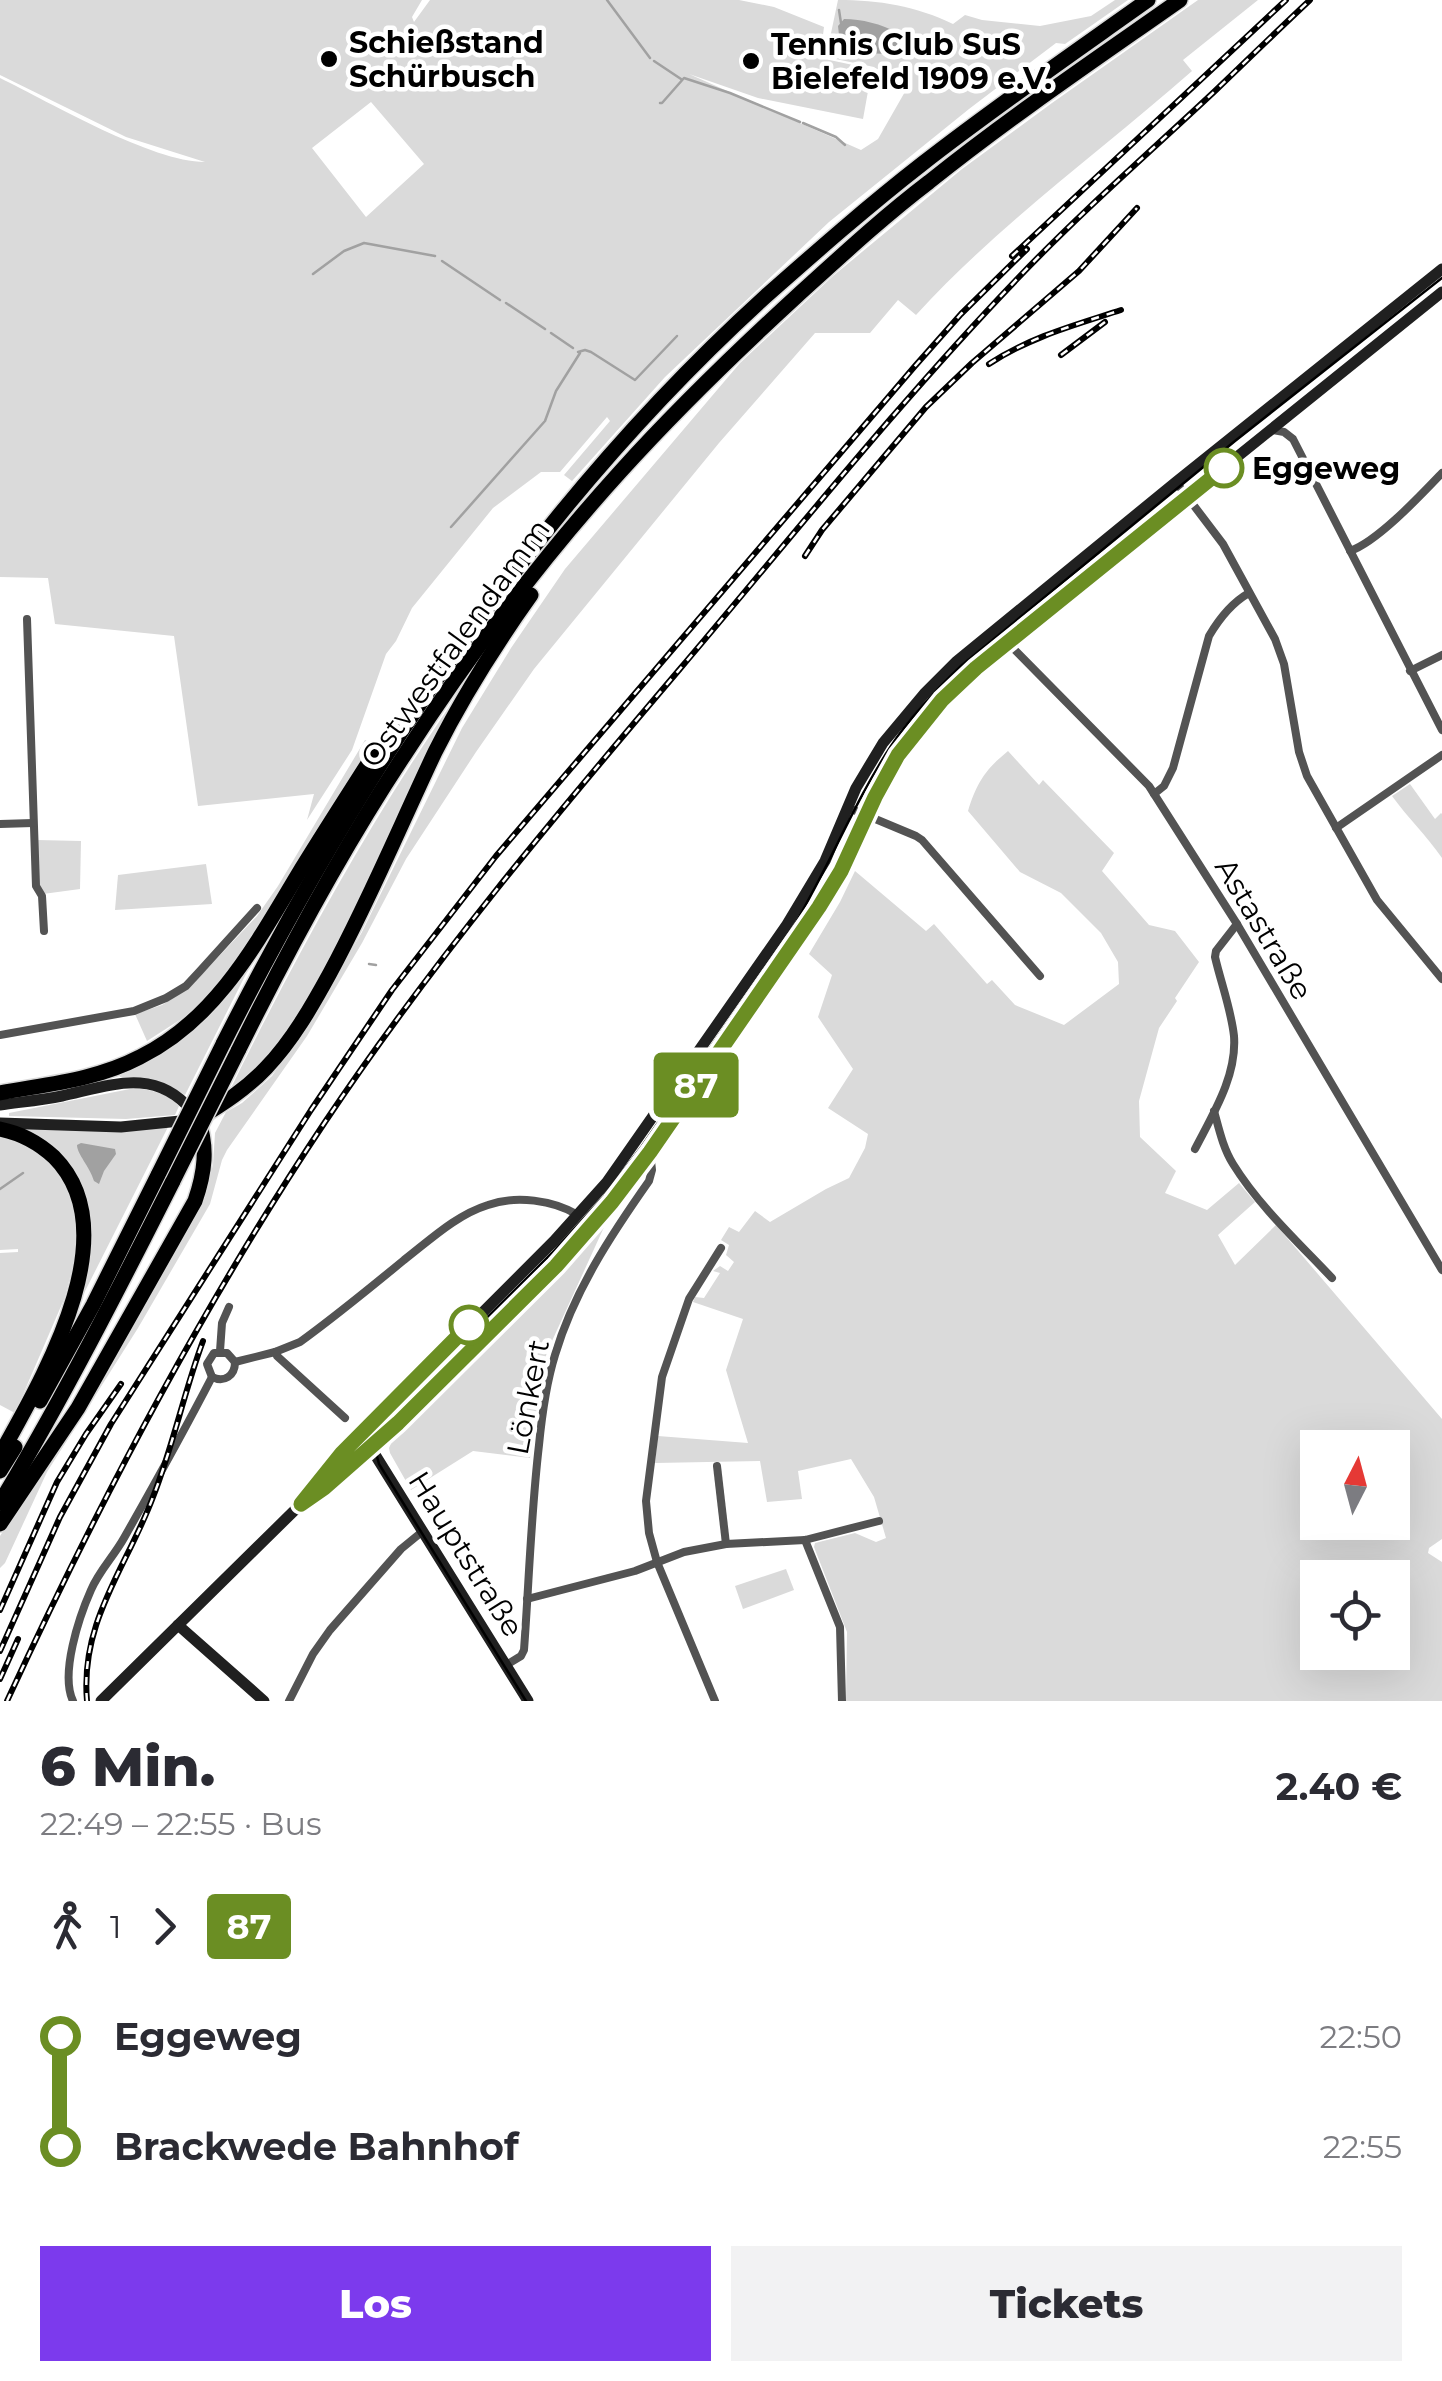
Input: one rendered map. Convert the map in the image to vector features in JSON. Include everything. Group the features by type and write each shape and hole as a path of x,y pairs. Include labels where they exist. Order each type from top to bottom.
{"highway":[{"name":"Ostwestfalendamm","path":"0,1503 102,1321 275,943 356,802 464,636 514,569 603,462 764,299 921,164 1148,0"},
{"name":"Ostwestfalendamm","path":"230,1047 366,816 433,712 491,631 620,472 715,373 928,182 1180,0"},
{"path":"0,1524 85,1395 195,1201 206,1160 198,1118 230,1100 268,1066 304,1017 375,888 453,718 518,613 551,566 715,373"},
{"path":"0,1093 88,1077 122,1065 161,1045 199,1016 256,944 387,734 433,670 464,636"},
{"path":"0,1126 31,1140 62,1166 78,1194 85,1228 82,1262 63,1326 0,1455"},
{"name":"Ostwestfalendamm","path":"0,1471 166,1177"}],"street":[{"path":"301,1504 362,1433 607,1182 786,926 825,861 859,783 883,743 934,684 1176,482 1442,269"},
{"path":"101,1701 301,1504 371,1448 556,1266 612,1202 813,916 841,871 888,771 916,730 955,686 1442,292"},
{"path":"1272,430 1288,434 1295,442 1442,730"},
{"path":"1350,551 1388,524 1442,473"},
{"path":"1176,482 1223,544 1281,652 1304,768 1336,828 1377,900 1442,980"},
{"path":"1154,794 1164,786 1173,767 1209,636 1238,599 1250,592"},
{"path":"27,620 36,886 42,896 44,932"},
{"name":"Astastraße","path":"1007,642 1154,794 1442,1270"},
{"path":"1410,671 1442,656"},
{"path":"1336,828 1442,755"},
{"path":"848,808 922,840 1040,976"},
{"path":"0,824 33,824"},
{"path":"0,1035 134,1011 166,998 186,986 256,908"},
{"path":"1195,1148 1227,1082 1234,1040 1215,958 1236,924"},
{"path":"0,1105 134,1082 168,1089 198,1118"},
{"path":"1214,1111 1232,1162 1332,1278"},
{"path":"0,1126 121,1127 198,1118"},
{"name":"Lönkert","path":"506,1665 523,1653 534,1492 550,1372 564,1326 579,1295 603,1250 652,1176 650,1152"},
{"path":"235,1362 300,1342 442,1230 485,1206 502,1201 532,1201 578,1215"},
{"path":"716,1701 657,1562 646,1500 662,1377 690,1298 721,1248"},
{"path":"220,1351 222,1322 228,1307"},
{"path":"220,1351 235,1362 234,1372 220,1380 207,1370 211,1355 220,1351"},
{"path":"275,1352 346,1418"},
{"path":"73,1701 68,1690 70,1668 78,1624 91,1590 212,1376"},
{"name":"Hauptstraße","path":"362,1433 528,1701"},
{"path":"718,1466 726,1544"},
{"path":"527,1599 635,1571 684,1552 726,1544 805,1540 879,1521"},
{"path":"288,1701 330,1630 400,1549 423,1532"},
{"path":"805,1540 840,1626 842,1701"},
{"path":"178,1624 264,1701"}],"shaded area":[{"path":"0,0 422,0 412,17 414,22 430,0 739,0 774,7 824,27 820,58 872,69 863,119 758,98 689,74 861,150 878,139 906,90 874,67 826,57 838,0 897,5 953,24 965,15 1040,26 1091,16 1115,0 1128,0 1065,44 1056,43 829,222 665,377 572,481 564,475 610,421 607,417 560,472 541,472 493,508 412,608 386,654 352,750 307,820 314,794 198,806 174,636 55,624 48,578 0,577 0,78 130,142 205,162 126,137 0,75","holes":["371,102 424,164 366,217 312,148"]},
{"path":"1198,0 1258,0 1183,60 1192,71 1016,219 916,315 898,300 870,333 815,333 719,443 534,669 406,859 307,1036 227,1150 210,1204 47,1472 0,1568 0,1536 77,1417 206,1190 213,1165 215,1133 226,1112 272,1076 315,1014 362,932 462,728 565,569 740,363 833,276 962,169"},
{"path":"844,19 892,30 898,33 897,44 893,50 877,54 840,44 838,26"},
{"path":"473,673 381,863 310,994 267,1055 229,1092 342,877 405,773"},
{"path":"365,740 374,744 221,981 186,1016 147,1041 135,1014 162,1005 189,988 257,916"},
{"path":"1008,751 1039,785 1043,780 1114,853 1102,871 1149,925 1175,931 1199,962 1159,1028 1139,1101 1140,1137 1176,1171 1165,1193 1207,1210 1239,1183 1255,1202 1218,1235 1235,1265 1276,1225 1442,1419 1442,1539 1428,1553 1442,1562 1442,1701 846,1701 847,1632 814,1547 815,1543 855,1533 876,1542 886,1538 874,1497 851,1459 798,1471 802,1499 767,1502 760,1461 655,1463 658,1436 748,1443 726,1370 743,1319 693,1302 695,1297 704,1298 720,1273 713,1271 720,1266 728,1271 734,1262 726,1255 729,1245 721,1240 729,1227 739,1232 755,1211 770,1222 849,1178 865,1148 868,1134 828,1108 853,1069 818,1017 832,975 809,954 855,871 926,931 934,924 987,984 992,980 1015,1005 1064,1025 1119,984 1118,962 1101,933 1061,893 1020,872 968,811 983,777"},
{"path":"1410,784 1435,819 1442,814 1442,858 1392,796"},
{"path":"37,840 81,841 80,889 43,894 39,886"},
{"path":"206,864 212,904 115,910 118,875"},
{"path":"246,969 185,1095 154,1082 120,1077 118,1072"},
{"path":"135,1088 169,1098 179,1106 175,1115 126,1119 9,1116 9,1113"},
{"path":"168,1127 76,1309 89,1248 88,1208 83,1189 58,1154 20,1128"},
{"path":"0,1132 53,1159 78,1210 75,1257 65,1297 15,1413 0,1405 0,1253 18,1249 0,1250"},
{"path":"77,1145 115,1149 99,1184 79,1152"},
{"path":"605,1225 547,1352 530,1458 473,1451 411,1490 390,1453 394,1437"},
{"path":"786,1569 794,1590 743,1609 735,1586"}],"waterway":[{"path":"607,0 650,58"},
{"path":"839,10 841,23"},
{"path":"654,61 681,79"},
{"path":"660,103 684,78 800,122"},
{"path":"803,123 845,145"},
{"path":"313,274 344,251 364,243 435,256"},
{"path":"442,261 500,300"},
{"path":"506,303 545,329"},
{"path":"551,333 573,348"},
{"path":"578,352 591,352 635,380 677,336"},
{"path":"451,527 545,421 556,391 580,353"},
{"path":"369,964 376,965"},
{"path":"0,1189 23,1173"}],"tram line":[{"path":"526,1701 379,1464 374,1445 378,1426 552,1253 604,1196 642,1146 787,937 877,769 933,694 962,665 1235,441 1442,278"}],"railway":[{"path":"1012,256 1286,0"},
{"path":"7,1701 78,1552 195,1333 325,1122 451,947 586,780 975,324 1067,229 1310,0"},
{"path":"805,556 822,530 926,407 1079,271 1137,208"},
{"path":"0,1651 60,1517 111,1424 392,990 496,856 915,366 1027,249"},
{"path":"989,364 1037,339 1121,310"},
{"path":"1061,355 1105,322"},
{"path":"87,1701 87,1672 98,1620 153,1497 203,1341"},
{"path":"0,1610 57,1482 121,1384"},
{"path":"0,1679 18,1639"}],"bus line":[{"name":"87","path":"469,1325 342,1453 301,1504 398,1423 556,1266 612,1202 806,926 841,871 888,771 942,700 976,668 1224,468"}],"place":[{"name":"Schießstand Schürbusch","path":"329,59"},
{"name":"Tennis Club SuS Bielefeld 1909 e.V.","path":"751,61"},
{"name":"Eggeweg","path":"1224,468"}]}
